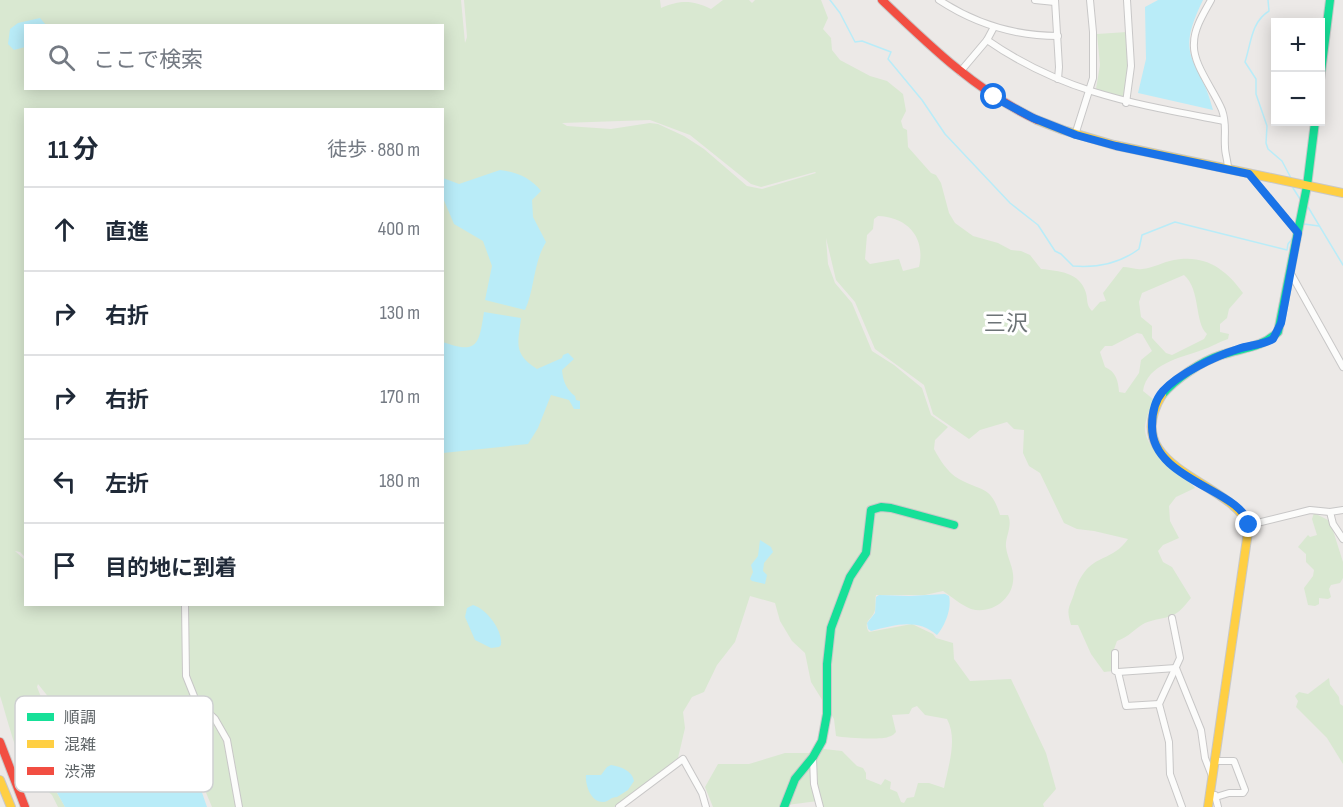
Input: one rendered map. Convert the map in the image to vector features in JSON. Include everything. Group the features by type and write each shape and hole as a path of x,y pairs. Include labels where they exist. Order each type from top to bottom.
{"main road":[{"path":"882,0 960,72 1004,102 1033,118 1076,135 1116,146 1343,193"},
{"path":"1321,72 1330,0"},
{"path":"1208,807 1213,794 1212,776 1249,525 1246,516 1237,506 1178,470 1164,455 1155,442 1152,427 1153,415 1164,390 1214,357 1273,339 1281,323 1307,186 1314,126"},
{"path":"784,807 795,779 813,757 822,741 827,714 826,664 831,628 850,577 866,553 871,510 880,507 891,508 954,525"},
{"path":"0,742 15,781"},
{"path":"0,780 11,807"},
{"path":"19,792 25,807"}],"street":[{"path":"939,0 971,18 994,27 1034,36 1058,36"},
{"path":"1035,0 1055,1 1058,79"},
{"path":"1076,135 1090,92 1094,66 1090,0"},
{"path":"1126,103 1131,66 1127,0"},
{"path":"1211,0 1195,34 1194,50 1222,111 1226,132 1225,149 1228,169"},
{"path":"960,72 987,40 994,27"},
{"path":"987,40 1029,67 1090,92 1126,103 1224,121"},
{"path":"1249,174 1298,233"},
{"path":"1290,272 1343,367"},
{"path":"1249,525 1310,510 1330,512 1343,510"},
{"path":"1330,512 1333,524 1343,539"},
{"path":"185,606 186,676 194,696"},
{"path":"1172,618 1180,658 1159,704 1169,742 1170,774 1182,807"},
{"path":"1115,653 1115,670 1118,672 1126,706 1159,704"},
{"path":"1118,672 1176,668"},
{"path":"1176,668 1201,730 1205,758 1212,776"},
{"path":"213,717 226,740 239,807"},
{"path":"813,757 814,784 820,807"},
{"path":"619,807 683,759 702,793 706,807"},
{"path":"1215,761 1234,761 1245,790 1243,793 1213,794 1218,807"}],"green space":[{"path":"0,0 461,0 465,43 467,37 464,0 660,0 661,8 686,2 711,9 723,0 749,0 752,3 755,0 821,0 828,18 823,29 831,38 832,50 840,60 870,76 887,81 903,94 906,111 901,121 903,128 907,130 908,147 941,183 949,213 955,223 973,236 1030,255 1041,269 1062,272 1074,277 1083,286 1092,311 1100,302 1106,301 1103,293 1123,267 1142,269 1174,260 1195,259 1214,265 1222,270 1243,293 1229,309 1227,318 1220,324 1220,332 1229,334 1228,339 1166,363 1151,374 1146,382 1143,391 1153,399 1145,426 1150,444 1195,488 1176,497 1169,506 1170,521 1179,538 1163,545 1158,551 1163,562 1172,567 1191,598 1176,614 1145,623 1117,641 1113,652 1113,671 1104,672 1091,654 1078,625 1071,625 1069,609 1080,580 1086,571 1092,564 1114,553 1128,539 1077,529 1064,523 1040,473 1029,466 1023,453 1024,430 1014,429 1007,422 980,430 969,439 933,414 924,385 875,349 855,302 836,280 826,238 828,264 835,283 852,303 872,351 894,365 922,388 931,415 948,427 935,440 934,449 941,461 955,476 989,494 997,505 1000,515 1008,515 1009,519 1006,547 1013,582 1007,597 995,607 971,609 943,591 925,595 876,595 875,610 867,623 867,628 869,632 912,624 933,634 936,638 953,643 954,659 970,681 1011,679 1046,753 1056,789 1043,804 1044,807 822,807 818,801 787,805 787,807 713,807 705,787 718,764 749,764 785,753 810,753 824,749 842,751 857,766 863,768 866,779 881,785 885,779 891,782 890,789 897,792 901,802 904,803 907,798 914,797 918,783 929,783 944,788 950,762 952,735 947,719 925,715 917,706 912,708 909,714 892,715 896,732 891,736 871,739 836,736 834,719 811,682 805,653 792,641 780,621 775,603 750,596 735,642 717,665 704,692 692,697 683,712 685,728 678,758 614,807 212,807 206,792 213,792 213,696 48,696 38,684 41,696 15,696 15,746 0,696","holes":["650,120 690,135 751,184 761,187 816,173 762,189 747,186 704,149 684,136 658,124 650,123 611,129 567,126 562,123","878,216 898,220 912,231 920,247 919,267 903,271 899,259 870,264 865,259 867,235 873,229 874,219","1184,275 1193,289 1200,322 1207,334 1204,339 1172,355 1166,353 1152,338 1152,326 1141,317 1139,302 1142,293","1137,333 1142,334 1152,351 1141,360 1139,373 1125,393 1119,392 1116,377 1105,367 1100,352 1105,346 1112,346"]},
{"path":"1127,32 1127,75 1124,97 1121,98 1096,89 1100,65 1097,34"},
{"path":"1314,513 1330,521 1343,562 1343,578 1340,583 1331,585 1329,589 1331,597 1319,598 1319,604 1315,606 1308,605 1304,588 1313,576 1314,570 1306,562 1306,554 1298,547 1308,535 1310,537 1317,535 1312,519"},
{"path":"1329,678 1330,685 1343,706 1343,764 1327,738 1296,707 1298,701 1295,696 1299,692 1308,694"},
{"path":"49,792 57,792 65,807 58,807"}],"water":[{"path":"1158,0 1203,0 1194,20 1190,47 1192,58 1208,92 1213,110 1138,93 1146,59 1145,7"},
{"path":"40,18 45,24 24,24 24,47 14,50 8,44 10,29 18,23"},
{"path":"500,170 523,176 541,191 532,200 533,217 546,242 539,258 525,310 485,300 492,266 483,241 454,224 444,200 444,178 459,184"},
{"path":"484,312 521,318 519,348 524,358 537,369 568,353 574,359 562,370 564,382 576,400 580,401 580,409 574,409 569,400 551,395 538,428 528,444 444,453 444,342 470,347 475,344"},
{"path":"760,540 771,547 773,552 764,563 763,571 767,575 765,584 750,579 753,572 751,565 758,556"},
{"path":"945,594 949,596 949,611 937,635 922,626 906,624 871,631 868,629 867,623 875,613 876,597 879,595"},
{"path":"473,605 484,611 497,627 501,639 499,647 491,648 475,640 465,617 467,608"},
{"path":"611,765 628,772 634,781 628,790 617,797 599,802 590,793 586,775 601,775"},
{"path":"57,792 202,792 207,807 65,807"}],"waterway":[{"path":"830,0 840,13 855,42 862,41 891,52 888,59 922,100 945,134 1010,203 1038,225 1055,251 1073,266 1099,265 1124,258 1139,249 1142,235 1175,222 1287,250 1292,239"},
{"path":"1268,0 1269,11 1255,27 1245,62 1256,79 1256,94 1267,126 1268,149 1282,161 1292,180"},
{"path":"1293,188 1300,199"},
{"path":"1308,207 1343,265"},
{"path":"1303,226 1304,224 1319,226"}],"traffic: fast":[{"path":"1321,72 1330,0"},
{"path":"1162,395 1197,366 1221,355 1258,344 1278,332 1307,186 1314,126"},
{"path":"784,807 795,779 813,757 822,741 827,714 827,664 831,628 850,577 866,553 871,510 881,507 891,508 954,525"}],"traffic: slow":[{"path":"1037,120 1114,145 1343,193"},
{"path":"1162,395 1152,420 1154,440 1164,456 1180,470 1220,495 1237,509 1249,525 1208,807"},
{"path":"0,780 11,807"}],"traffic: jam":[{"path":"882,0 936,51 974,81 1037,120"},
{"path":"0,742 15,781"},
{"path":"19,792 25,807"}],"district":[{"name":"三沢","path":"1006,323"}],"route":[{"path":"994,97 1033,118 1076,135 1116,146 1249,174 1298,233 1281,323 1273,339 1214,357 1172,383 1159,397 1153,415 1152,427 1155,442 1164,455 1178,470 1237,506 1246,516 1249,525"}]}
